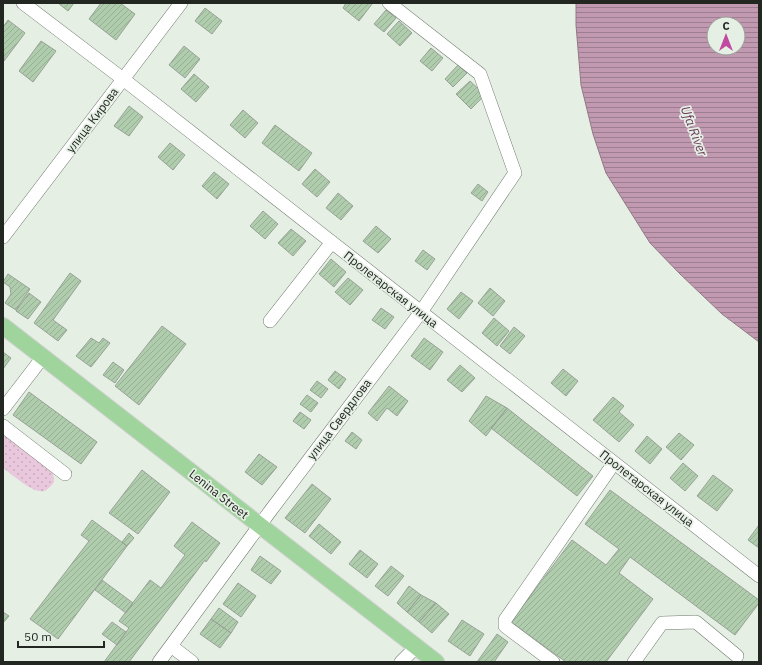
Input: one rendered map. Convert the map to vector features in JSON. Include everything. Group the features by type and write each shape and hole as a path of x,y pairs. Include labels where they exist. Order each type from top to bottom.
{"main road":[{"name":"Lenina Street","path":"3,326 436,662"}],"street":[{"name":"Пролетарская улица","path":"23,3 123,79 759,576"},
{"name":"улица Кирова","path":"3,237 181,3"},
{"name":"улица Свердлова","path":"159,662 259,526 421,312 515,173 480,74 389,3"},
{"path":"270,321 332,242"},
{"path":"3,409 43,357"},
{"path":"3,426 65,474"},
{"path":"553,662 505,626 505,620 614,463"},
{"path":"634,662 662,623 696,622 737,656"},
{"path":"171,646 192,662"},
{"path":"401,662 416,647"}],"shaded area":[{"path":"3,432 53,471 54,482 49,488 44,491 34,490 3,468"}],"water":[{"name":"Ufa River","path":"576,3 759,3 759,342 722,314 650,243 606,173 593,134 581,85 576,25"}],"building":[{"path":"58,3 74,3 68,11"},
{"path":"101,3 120,3 135,14 116,40 89,19"},
{"path":"346,3 372,4 359,21 343,8"},
{"path":"205,8 222,21 212,34 195,21"},
{"path":"386,10 396,18 384,32 374,24"},
{"path":"8,20 25,33 4,61 3,27"},
{"path":"399,21 412,33 400,46 387,34"},
{"path":"41,41 56,51 33,82 19,71"},
{"path":"184,46 200,59 185,78 169,65"},
{"path":"431,48 443,58 432,71 420,61"},
{"path":"458,65 467,73 453,87 445,79"},
{"path":"194,74 209,87 196,102 181,89"},
{"path":"470,81 485,95 471,109 456,94"},
{"path":"129,106 143,117 129,136 114,126"},
{"path":"243,110 258,123 245,138 230,125"},
{"path":"275,125 312,153 299,171 262,143"},
{"path":"170,143 185,155 173,170 158,157"},
{"path":"315,169 330,182 317,197 302,184"},
{"path":"214,172 229,184 217,199 202,186"},
{"path":"478,184 488,192 482,201 471,193"},
{"path":"338,193 353,206 341,220 326,208"},
{"path":"263,211 278,224 265,239 250,226"},
{"path":"376,226 391,239 378,253 363,241"},
{"path":"291,229 306,241 293,256 278,243"},
{"path":"423,250 435,259 427,270 415,261"},
{"path":"331,259 346,272 334,287 319,274"},
{"path":"70,273 81,281 53,320 67,330 58,341 34,323"},
{"path":"8,274 30,289 16,310 5,303 11,294 10,287 3,282"},
{"path":"348,278 363,290 350,305 335,292"},
{"path":"490,288 505,301 493,316 478,303"},
{"path":"461,292 473,301 459,319 447,309"},
{"path":"29,293 41,302 28,319 16,311"},
{"path":"381,308 394,317 385,329 372,320"},
{"path":"494,318 509,331 497,346 482,333"},
{"path":"162,326 186,344 139,405 115,386"},
{"path":"514,327 525,336 510,354 500,346"},
{"path":"91,338 99,343 103,338 110,343 91,367 76,356"},
{"path":"424,338 443,352 430,370 411,356"},
{"path":"3,352 11,358 3,369"},
{"path":"113,362 124,370 115,383 103,375"},
{"path":"460,365 475,378 462,392 447,380"},
{"path":"563,369 578,381 566,396 551,383"},
{"path":"335,371 346,379 339,389 328,380"},
{"path":"317,381 328,389 321,398 310,390"},
{"path":"389,386 408,401 397,416 387,408 377,421 368,413"},
{"path":"29,392 97,442 81,464 13,415"},
{"path":"307,395 318,403 311,412 300,404"},
{"path":"486,396 507,408 486,436 469,421"},
{"path":"613,397 624,406 619,412 634,425 619,442 593,420"},
{"path":"507,408 593,476 577,496 491,428"},
{"path":"300,412 311,420 304,429 293,421"},
{"path":"352,432 362,440 356,449 345,441"},
{"path":"679,433 694,445 681,460 666,447"},
{"path":"647,436 662,449 650,464 635,451"},
{"path":"259,454 277,467 262,485 245,472"},
{"path":"683,463 698,476 685,491 670,478"},
{"path":"142,470 170,492 138,534 109,513"},
{"path":"713,475 733,490 717,511 697,496"},
{"path":"312,484 331,499 305,533 285,518"},
{"path":"610,490 759,600 759,603 735,635 630,557 619,573 653,599 606,662 566,662 511,622 572,540 606,565 619,549 585,524"},
{"path":"92,520 127,546 58,639 30,619 89,541 81,535"},
{"path":"192,522 220,543 206,562 205,560 129,662 104,662 129,628 119,621 150,580 161,588 185,555 174,546"},
{"path":"319,524 341,542 331,554 309,536"},
{"path":"759,525 759,548 748,540"},
{"path":"129,533 134,538 127,546 122,542"},
{"path":"360,550 378,564 367,578 349,564"},
{"path":"260,556 281,571 271,584 251,570"},
{"path":"391,566 404,576 388,596 375,586"},
{"path":"102,580 133,603 126,613 95,590"},
{"path":"238,583 256,596 241,617 223,604"},
{"path":"409,586 421,595 407,612 397,603"},
{"path":"421,595 436,603 419,622 407,612"},
{"path":"436,603 449,614 432,633 419,622"},
{"path":"219,608 238,622 231,633 211,619"},
{"path":"3,612 9,616 3,623"},
{"path":"211,619 231,633 220,648 200,634"},
{"path":"462,620 484,634 470,656 448,641"},
{"path":"112,622 126,632 117,645 102,634"},
{"path":"497,634 508,642 494,662 477,662"}]}
